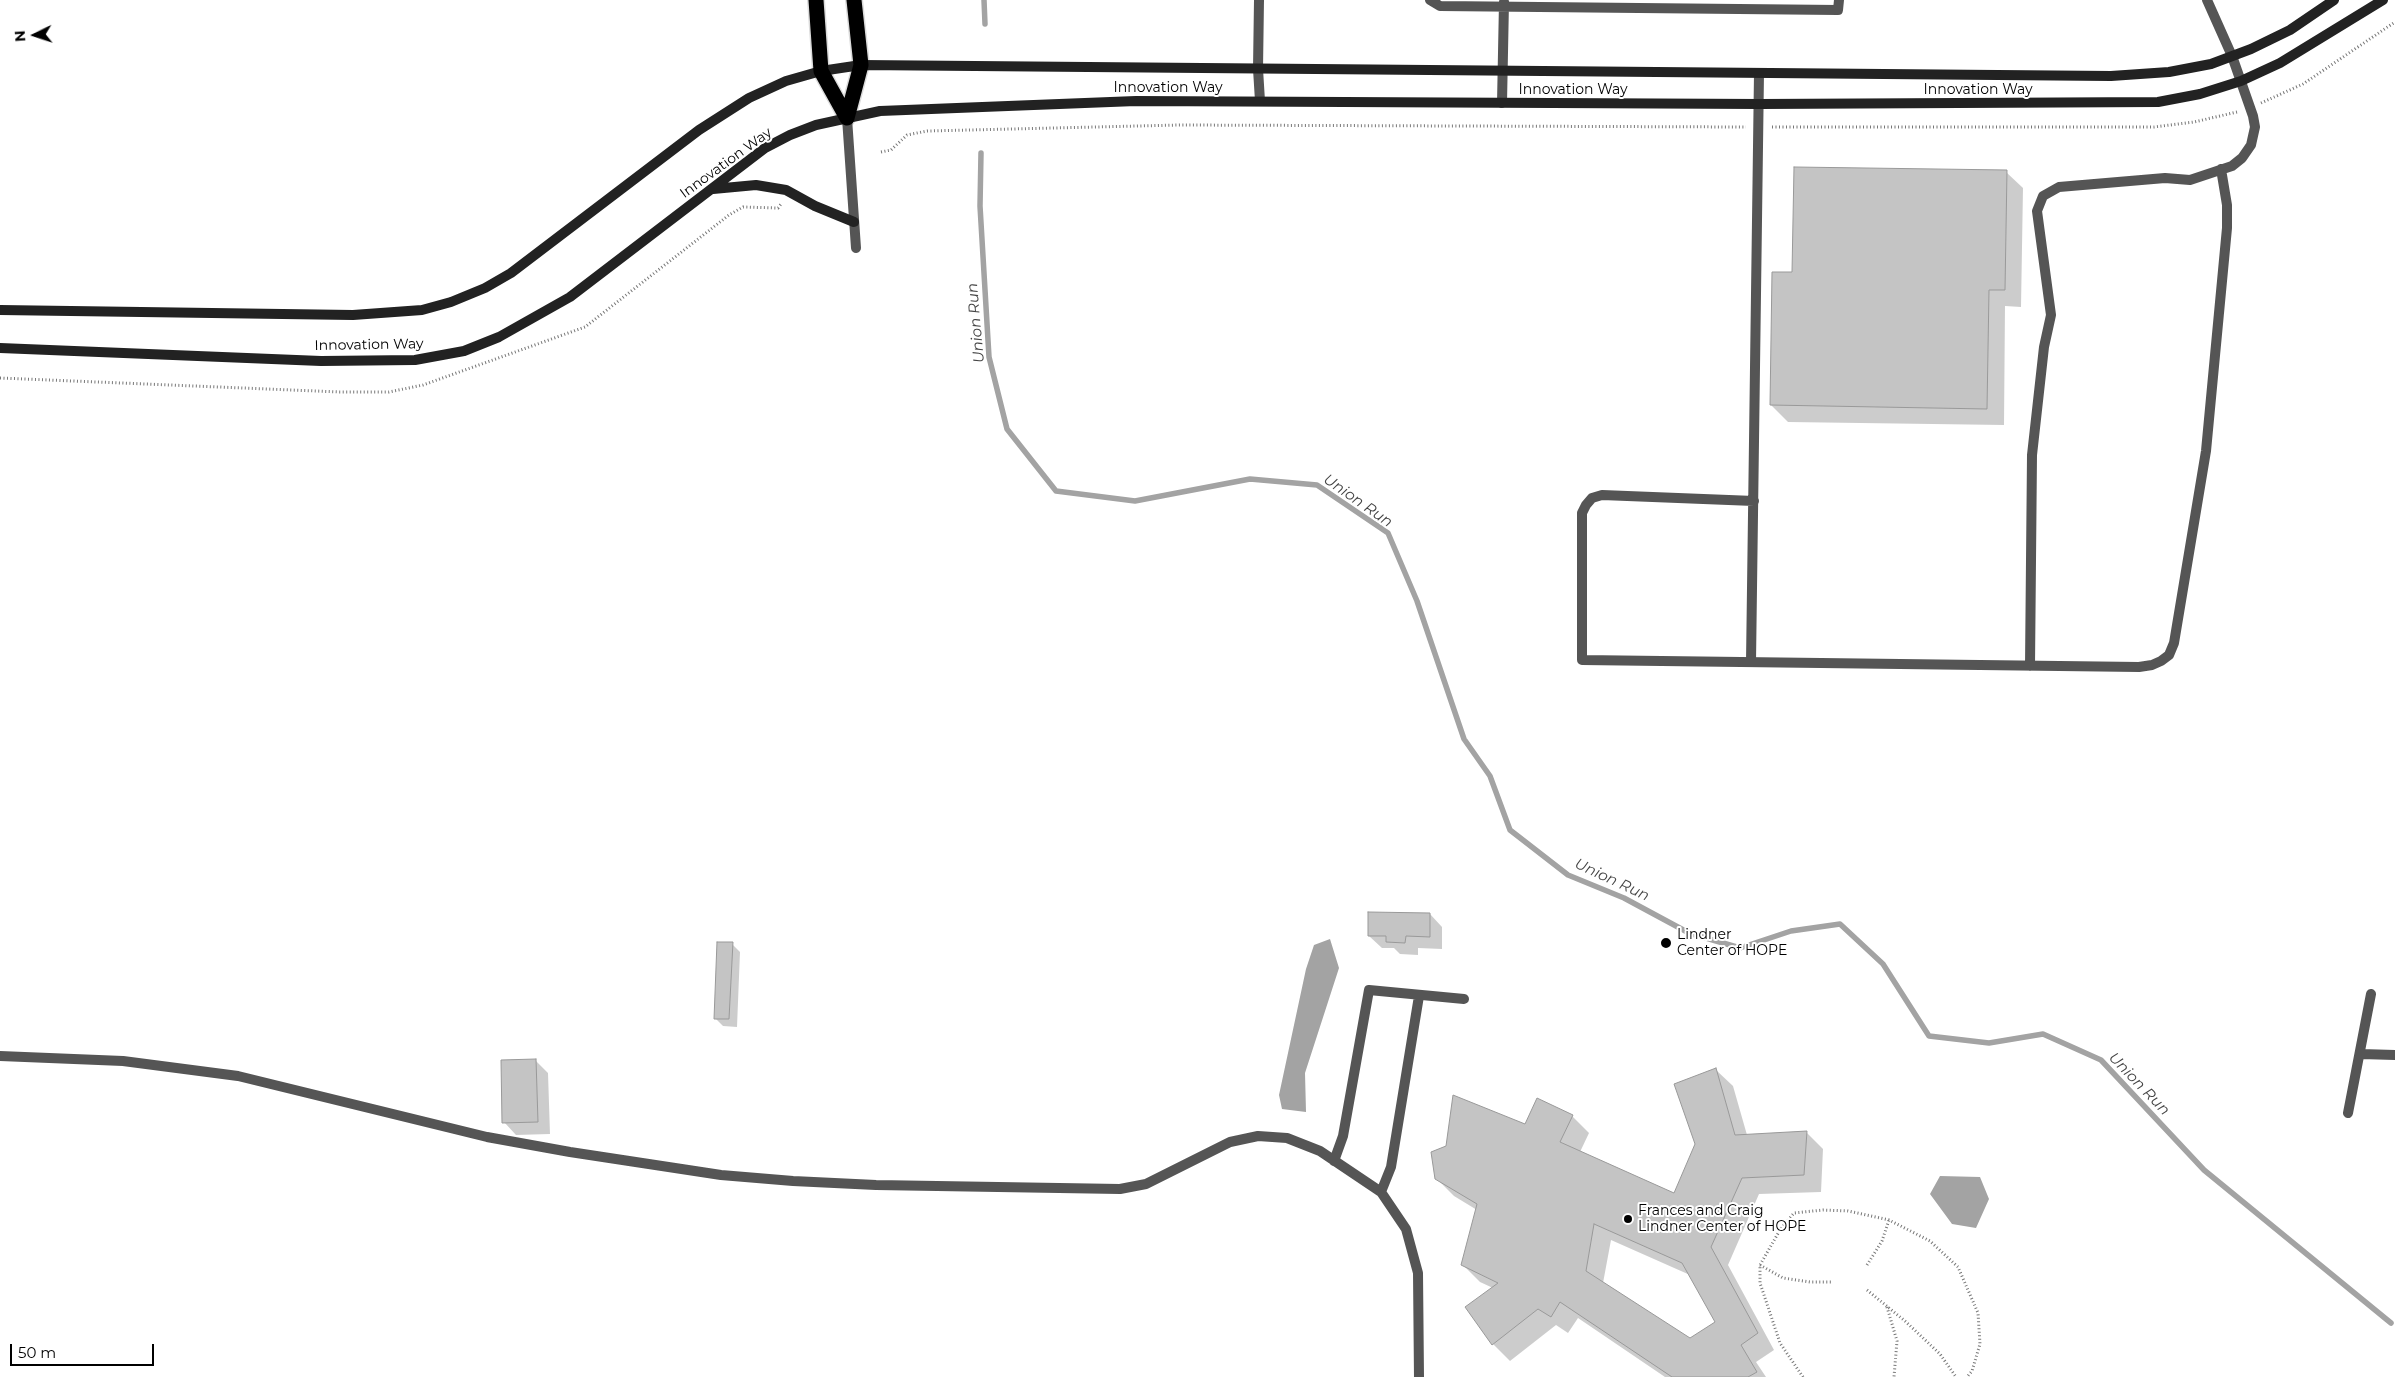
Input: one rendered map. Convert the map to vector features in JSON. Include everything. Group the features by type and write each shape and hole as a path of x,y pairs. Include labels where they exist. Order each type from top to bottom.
{"highway":[{"path":"816,0 821,71 847,118"},
{"path":"847,118 861,65 854,0"}],"main road":[{"name":"Innovation Way","path":"0,310 353,315 422,310 451,302 485,288 510,274 676,147 749,98 786,81 821,71 861,65 2112,76 2169,72 2211,64 2290,30 2334,0"},
{"name":"Innovation Way","path":"0,348 321,360 432,358 464,350 499,337 570,297 765,148 790,135 816,125 880,111 1106,102 1760,104 2158,102 2200,94 2241,81 2280,63 2383,0"},
{"path":"712,189 756,185 786,190 815,206 854,222"}],"street":[{"path":"1259,0 1258,69 1260,101"},
{"path":"1430,0 1440,6 1504,3 1838,10 1839,0"},
{"path":"2030,666 2032,455 2044,348 2051,314 2037,210 2043,196 2059,187 2164,178 2190,180 2232,166 2242,158 2251,145 2255,127 2232,56 2207,0"},
{"path":"1502,103 1504,3"},
{"path":"1750,662 1754,501 1759,73"},
{"path":"847,118 856,248"},
{"path":"1754,501 1602,495 1592,498 1586,504 1582,513 1582,660 2030,666 2152,665 2168,655 2174,643 2202,479 2210,418 2227,228 2227,205 2221,169"},
{"path":"1334,1161 1342,1136 1369,990 1464,999"},
{"path":"2348,1113 2361,1054 2371,994"},
{"path":"1381,1192 1391,1167 1419,996"},
{"path":"2361,1054 2395,1055"},
{"path":"0,1056 123,1061 238,1076 487,1137 570,1152 721,1175 793,1181 876,1185 1120,1189 1154,1180 1230,1142 1258,1136 1287,1138 1320,1151 1381,1192 1406,1229 1418,1273 1419,1377"}],"path":[{"path":"881,152 891,150 907,135 927,131 1179,125 2154,127 2194,122 2250,107 2303,84 2395,22"},
{"path":"0,378 340,392 389,392 423,384 585,328 729,215 743,208 778,208 782,201"},
{"path":"1803,1377 1780,1343 1760,1283 1760,1265 1780,1230 1794,1213 1823,1210 1848,1211 1889,1220 1930,1241 1958,1267 1978,1313 1980,1344 1972,1371 1967,1377"},
{"path":"1867,1265 1882,1242 1889,1220"},
{"path":"1760,1265 1783,1278 1810,1282 1832,1282"},
{"path":"1867,1290 1940,1354 1956,1377"},
{"path":"1887,1306 1897,1342 1894,1377"}],"shaded area":[{"path":"1330,939 1339,968 1305,1073 1306,1112 1282,1109 1279,1095 1306,969 1314,945"},
{"path":"1940,1176 1980,1177 1989,1199 1976,1228 1952,1224 1930,1194"}],"building":[{"path":"1794,167 2007,170 2005,290 1989,290 1987,409 1770,405 1772,272 1792,272"},
{"path":"1368,912 1430,913 1430,937 1406,936 1405,943 1386,942 1386,936 1368,936"},
{"path":"717,942 733,942 729,1019 714,1019"},
{"path":"536,1059 538,1122 502,1123 501,1060"},
{"name":"Frances and Craig Lindner Center of HOPE","path":"1716,1068 1735,1135 1807,1131 1804,1175 1742,1178 1711,1247 1758,1333 1741,1345 1757,1372 1748,1377 1672,1377 1560,1302 1551,1317 1538,1309 1492,1345 1465,1307 1498,1283 1461,1265 1477,1204 1435,1179 1431,1152 1446,1146 1453,1095 1525,1124 1537,1098 1573,1115 1560,1142 1674,1193 1695,1144 1674,1084","holes":["1594,1224 1682,1263 1715,1322 1690,1338 1586,1271"]}],"waterway":[{"name":"Union Run","path":"984,0 985,24"},
{"name":"Union Run","path":"981,153 980,206 989,357 1007,429 1056,491 1135,501 1250,479 1317,485 1388,533 1417,601 1464,739 1490,776 1510,830 1568,875 1624,898 1689,933 1740,948 1791,931 1840,924 1883,964 1929,1036 1989,1043 2043,1034 2101,1060 2204,1170 2391,1323"}],"place":[{"name":"Lindner Center of HOPE","path":"1666,943"},
{"name":"Frances and Craig Lindner Center of HOPE","path":"1628,1219"}]}
